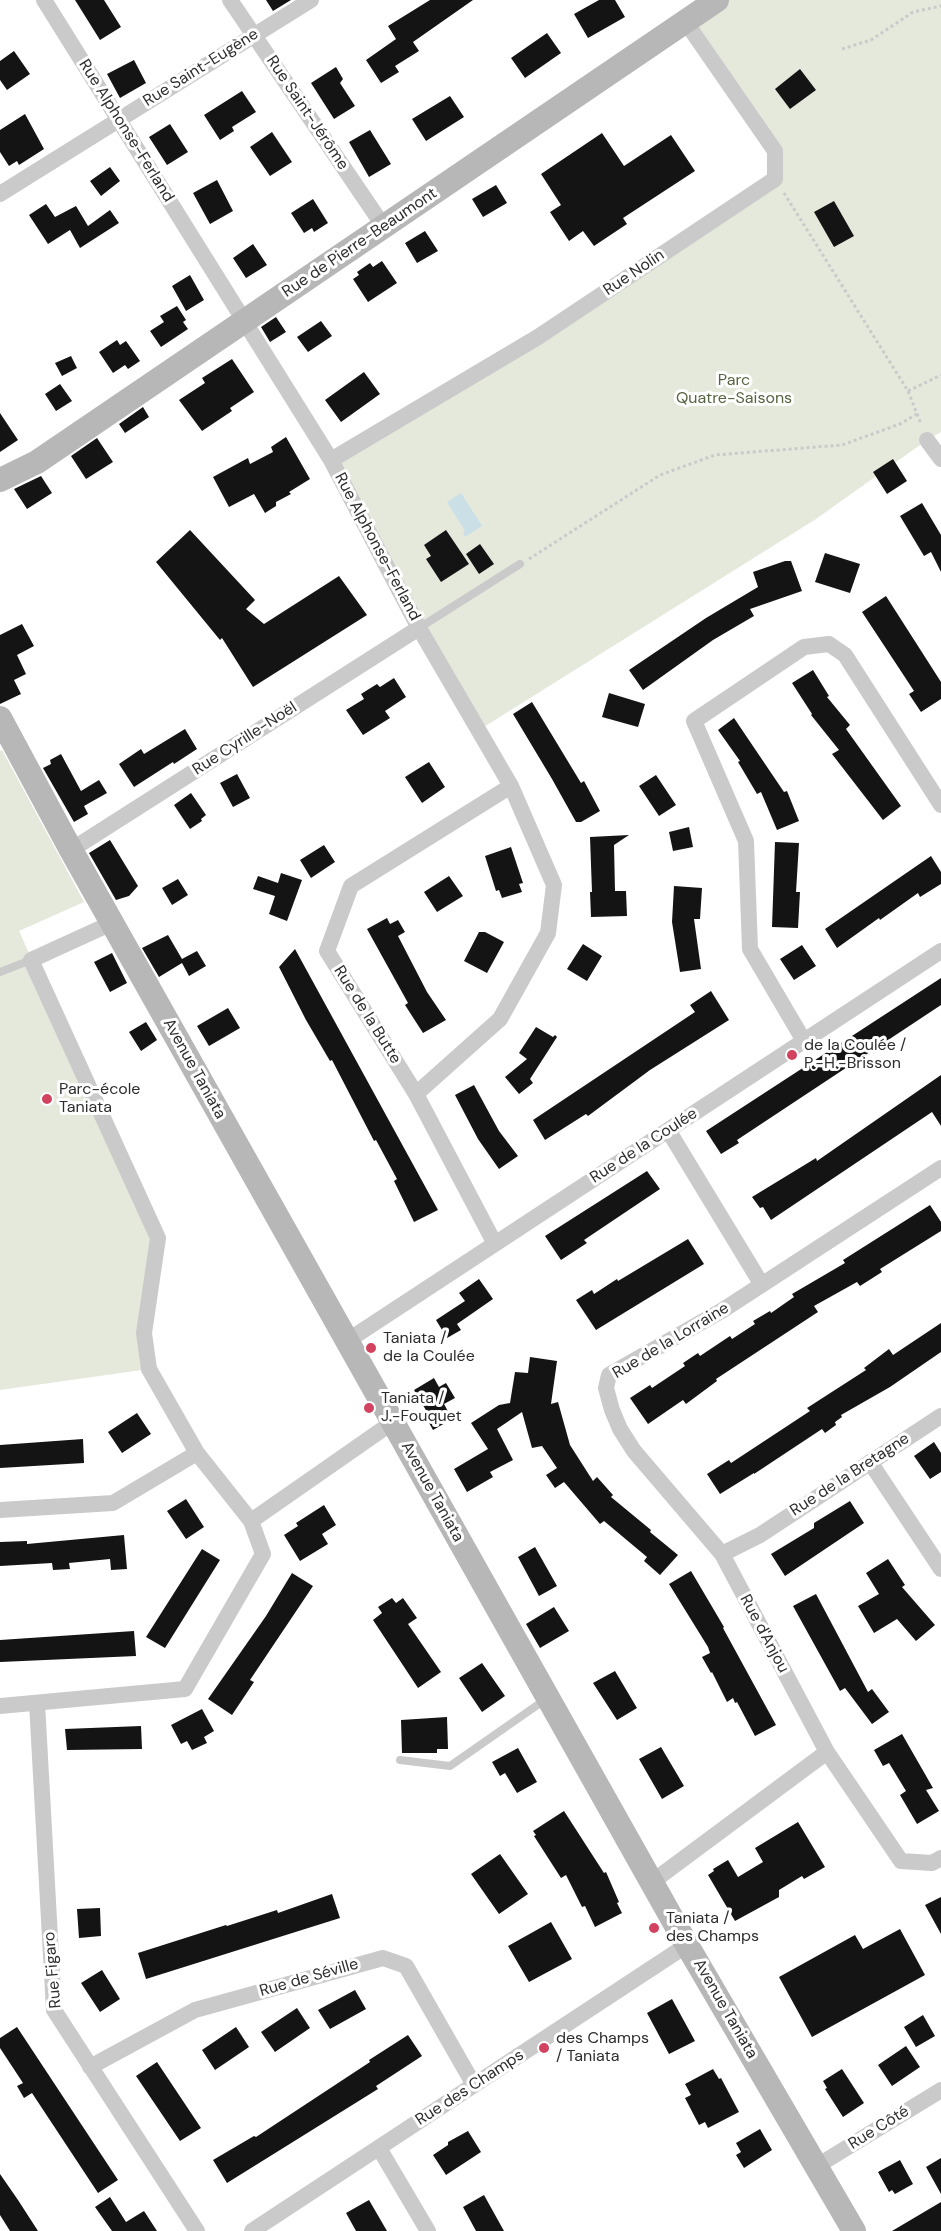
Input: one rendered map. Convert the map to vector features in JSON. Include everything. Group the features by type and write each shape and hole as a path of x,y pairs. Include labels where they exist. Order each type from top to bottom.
{"main road":[{"name":"Rue de Pierre-Beaumont","path":"0,480 37,462 717,0"},
{"name":"Avenue Taniata","path":"0,718 112,924 687,1945 854,2231"}],"street":[{"name":"Rue Alphonse-Ferland","path":"44,0 331,460 419,628 511,786 554,885 548,933 500,1019 417,1094"},
{"name":"Rue Saint-Jérôme","path":"230,0 384,227"},
{"name":"Rue Saint-Eugène","path":"0,194 311,0"},
{"path":"685,21 775,150 775,179"},
{"name":"Rue Nolin","path":"331,460 538,337 775,179"},
{"path":"927,440 941,459"},
{"name":"Rue Cyrille-Noël","path":"71,850 419,628"},
{"path":"804,1041 750,949 746,841 694,721 804,647 829,644 845,655 941,805"},
{"name":"Rue de la Butte","path":"495,1244 417,1094 327,951 351,886 511,786"},
{"path":"0,1706 185,1689 262,1554 251,1521 197,1453 149,1369 144,1333 158,1239 31,960 112,924"},
{"name":"Rue de la Coulée","path":"347,1341 941,951"},
{"path":"668,1130 762,1285"},
{"name":"Rue de la Lorraine","path":"722,1554 634,1451 621,1429 606,1388 609,1375 723,1310 941,1168"},
{"name":"Rue de la Bretagne","path":"722,1554 760,1534 941,1416"},
{"path":"251,1521 393,1422"},
{"path":"0,1510 113,1503 197,1453"},
{"path":"870,1462 941,1569"},
{"name":"Rue d'Anjou","path":"722,1554 827,1752 901,1861 932,1863 941,1858"},
{"name":"Rue Figaro","path":"37,1703 54,2010 196,2231"},
{"path":"652,1882 827,1752"},
{"name":"Rue des Champs","path":"252,2231 687,1945"},
{"name":"Rue de Séville","path":"90,2067 195,2010 382,1958 406,1966 474,2085"},
{"name":"Rue Côté","path":"817,2166 941,2090"},
{"path":"379,2148 428,2231"}],"lane":[{"path":"419,628 520,564"},
{"path":"0,972 31,960"},
{"path":"400,1760 450,1766 548,1697"}],"path":[{"path":"842,49 871,40 913,12 941,6"},
{"path":"775,179 908,391 927,440"},
{"path":"908,391 941,375"},
{"path":"520,564 660,475 715,455 842,445 900,424 917,414"}],"green space":[{"name":"Parc Quatre-Saisons","path":"717,0 941,0 941,432 816,519 479,730 331,460 775,179 775,150 685,21"},
{"name":"Parc-école Taniata","path":"2,750 84,902 19,931 158,1238 149,1369 0,1390 0,751"}],"shaded area":[{"path":"461,493 482,526 465,537 463,533 465,531 447,502"}],"building":[{"path":"75,0 104,0 121,27 100,40"},
{"path":"266,0 291,0 273,11"},
{"path":"430,0 473,0 413,42 419,51 395,66 399,72 381,83 366,60 396,39 388,26"},
{"path":"599,0 615,0 625,17 588,38 574,14"},
{"path":"547,33 561,53 525,78 511,58"},
{"path":"14,51 30,74 7,90 0,80 0,61"},
{"path":"134,60 146,83 120,98 107,74"},
{"path":"336,67 343,79 340,83 355,106 334,119 311,83"},
{"path":"800,69 816,90 790,109 775,89"},
{"path":"242,91 256,112 232,127 234,131 220,140 204,115"},
{"path":"450,96 464,117 426,141 412,119"},
{"path":"25,114 44,149 19,165 17,161 9,166 0,152 0,130"},
{"path":"170,124 188,152 167,165 149,137"},
{"path":"370,130 391,164 369,177 349,142"},
{"path":"272,132 292,162 270,176 250,147"},
{"path":"602,133 624,166 671,135 695,171 623,218 627,224 594,246 583,231 569,241 550,212 561,205 541,174"},
{"path":"110,167 120,181 101,196 90,181"},
{"path":"217,180 233,211 210,224 193,193"},
{"path":"496,185 507,203 483,217 472,199"},
{"path":"313,199 328,223 314,232 312,228 304,233 291,213"},
{"path":"834,201 854,236 834,247 814,212"},
{"path":"46,204 55,217 76,206 88,226 110,210 119,223 80,248 70,230 48,244 29,215"},
{"path":"425,231 438,251 417,263 405,243"},
{"path":"253,244 267,265 246,278 233,258"},
{"path":"382,261 397,283 368,302 353,279 359,275 357,272 370,263 373,267"},
{"path":"190,275 204,300 186,311 172,286"},
{"path":"177,306 186,320 183,322 188,329 161,347 150,331 164,322 160,316"},
{"path":"276,317 286,332 270,342 261,327"},
{"path":"321,321 332,336 308,352 297,337"},
{"path":"117,340 120,345 126,341 140,361 128,369 125,365 113,373 99,352"},
{"path":"71,356 77,368 62,376 55,363"},
{"path":"232,359 254,392 230,408 232,411 202,431 179,400 205,383 202,378"},
{"path":"364,372 380,394 341,422 325,400"},
{"path":"60,384 72,401 56,411 45,394"},
{"path":"143,407 149,417 125,433 119,424"},
{"path":"0,413 18,440 0,452"},
{"path":"286,437 310,479 289,492 291,494 276,502 276,506 265,513 254,494 229,507 213,477 248,458 250,464 273,452 271,447"},
{"path":"97,438 113,462 86,479 71,456"},
{"path":"893,459 907,481 887,494 873,472"},
{"path":"41,476 52,493 27,509 14,489"},
{"path":"922,503 941,535 941,572 931,552 924,556 900,516"},
{"path":"190,530 255,600 246,609 264,624 339,576 367,615 253,687 222,638 220,640 156,562"},
{"path":"446,530 469,564 441,582 426,559 431,556 424,545"},
{"path":"480,544 494,564 479,574 466,554"},
{"path":"825,553 860,564 850,593 815,582"},
{"path":"791,561 802,591 750,609 754,616 713,640 643,690 629,670 706,618 758,587 753,572"},
{"path":"886,596 941,682 941,699 921,712 909,694 914,691 862,612"},
{"path":"22,624 34,646 17,655 26,674 14,680 21,694 0,704 0,635"},
{"path":"813,670 829,696 827,697 850,725 846,729 901,806 883,820 832,754 839,750 811,715 792,683"},
{"path":"394,678 406,697 385,711 390,718 363,735 346,710 364,699 361,694 377,684 380,687"},
{"path":"609,693 645,704 638,727 602,717"},
{"path":"532,702 581,783 584,781 600,811 581,822 576,822 513,714"},
{"path":"734,718 784,792 787,791 799,821 777,830 761,792 757,794 738,762 740,761 718,730"},
{"path":"185,729 197,749 134,787 119,764 141,749 144,754"},
{"path":"61,754 81,791 99,780 107,793 84,806 88,814 74,822 43,768 51,764 50,760"},
{"path":"429,762 445,787 422,803 405,777"},
{"path":"237,774 250,798 233,807 220,783"},
{"path":"656,775 676,805 659,816 639,786"},
{"path":"191,793 206,815 201,819 202,821 190,829 174,805"},
{"path":"689,827 693,847 673,851 669,832"},
{"path":"629,835 614,845 615,891 626,891 627,916 591,917 590,837"},
{"path":"110,840 138,886 129,896 116,900 89,853"},
{"path":"775,842 799,843 796,892 800,892 798,928 772,927"},
{"path":"324,845 335,862 311,878 300,860"},
{"path":"511,847 523,883 519,884 522,892 502,898 499,890 496,891 485,856"},
{"path":"931,856 941,872 941,884 920,897 918,893 837,948 825,929"},
{"path":"281,873 302,880 287,921 269,914 275,896 253,889 258,876 278,883"},
{"path":"449,876 463,896 437,912 424,892"},
{"path":"178,879 188,895 172,905 162,888"},
{"path":"674,886 702,888 700,919 694,919 701,969 680,972 672,922"},
{"path":"387,918 390,924 398,920 405,932 398,936 427,992 446,1020 423,1033 405,1005 408,1003 367,929"},
{"path":"479,932 485,932 504,942 487,973 464,961"},
{"path":"168,935 182,959 197,951 206,966 189,976 182,963 159,977 142,948"},
{"path":"583,944 602,956 587,981 567,969"},
{"path":"802,945 816,966 794,980 780,959"},
{"path":"295,949 438,1210 414,1222 394,1181 397,1179 376,1140 374,1141 332,1060 330,1061 306,1020 279,967"},
{"path":"112,953 127,983 110,992 94,962"},
{"path":"941,978 941,1005 737,1140 739,1143 721,1154 706,1131"},
{"path":"711,991 729,1020 650,1070 588,1116 586,1114 545,1140 533,1120 695,1012 690,1005"},
{"path":"228,1008 240,1028 209,1046 197,1026"},
{"path":"146,1022 157,1040 141,1051 129,1032"},
{"path":"536,1027 557,1037 530,1079 533,1083 519,1094 505,1077 527,1059 519,1053"},
{"path":"941,1075 941,1126 932,1112 771,1220 763,1207 760,1208 752,1197 816,1158 817,1161"},
{"path":"474,1085 499,1131 518,1156 499,1169 478,1139 455,1095"},
{"path":"647,1171 660,1189 584,1240 587,1243 561,1260 545,1236"},
{"path":"930,1205 941,1222 941,1231 880,1269 882,1272 860,1286 857,1282 814,1306 818,1312 716,1379 717,1381 686,1404 683,1400 648,1424 630,1398 650,1385 652,1388 685,1366 683,1363 698,1353 700,1356 730,1336 732,1339 755,1324 753,1321 770,1311 771,1313 794,1297 792,1294 845,1263 843,1260"},
{"path":"688,1239 704,1264 596,1330 576,1300 592,1290 594,1294 617,1279 618,1281"},
{"path":"479,1279 493,1299 457,1324 461,1330 447,1338 436,1320 465,1301 459,1293"},
{"path":"941,1323 941,1352 890,1387 841,1415 842,1417 835,1422 836,1425 825,1433 822,1429 720,1494 707,1474 729,1460 731,1463 810,1411 807,1408 866,1370 864,1368 889,1349 893,1355"},
{"path":"530,1357 557,1361 551,1404 558,1402 570,1445 593,1481 597,1477 613,1495 611,1497 678,1555 660,1575 644,1561 647,1557 604,1521 600,1524 564,1482 555,1488 546,1475 557,1468 542,1446 532,1448 522,1412 497,1429 513,1460 490,1472 493,1477 467,1492 454,1469 488,1449 471,1423 499,1405 510,1403 515,1372 528,1373"},
{"path":"434,1378 439,1387 446,1383 455,1398 444,1404 452,1419 433,1430 424,1414 427,1412 414,1390"},
{"path":"137,1413 151,1434 122,1453 108,1432"},
{"path":"83,1439 84,1463 0,1468 0,1445"},
{"path":"934,1442 941,1453 941,1472 930,1479 914,1456"},
{"path":"186,1499 204,1527 186,1539 167,1511"},
{"path":"850,1501 864,1523 785,1576 771,1554 814,1528 814,1523"},
{"path":"324,1505 336,1525 322,1534 328,1544 300,1561 284,1535 298,1526 296,1523"},
{"path":"124,1535 127,1569 111,1570 110,1559 69,1563 70,1569 53,1570 52,1563 0,1566 0,1542 27,1541 27,1544"},
{"path":"535,1547 557,1586 539,1596 518,1557"},
{"path":"202,1549 220,1560 165,1648 146,1637"},
{"path":"888,1559 905,1585 902,1587 935,1625 916,1641 897,1619 874,1633 858,1606 879,1594 866,1573"},
{"path":"691,1571 724,1627 776,1725 755,1736 737,1702 735,1703 733,1698 727,1702 702,1657 710,1653 708,1647 669,1584"},
{"path":"292,1573 313,1586 250,1680 254,1682 232,1715 208,1699 266,1616"},
{"path":"816,1594 868,1692 872,1689 889,1712 872,1724 845,1688 840,1691 793,1606"},
{"path":"392,1598 396,1603 403,1598 417,1618 408,1624 441,1672 418,1688 373,1620 382,1613 378,1607"},
{"path":"554,1607 569,1631 540,1648 526,1624"},
{"path":"134,1631 136,1656 0,1662 0,1640"},
{"path":"482,1663 505,1696 482,1712 459,1678"},
{"path":"615,1671 637,1708 617,1720 593,1683"},
{"path":"202,1709 214,1731 204,1737 207,1743 192,1750 187,1741 181,1744 171,1725"},
{"path":"447,1717 448,1749 437,1749 437,1753 402,1753 401,1720"},
{"path":"141,1726 142,1749 67,1750 65,1729"},
{"path":"902,1734 933,1788 926,1790 939,1811 917,1824 900,1795 906,1791 889,1763 883,1766 874,1750"},
{"path":"661,1747 684,1786 662,1799 639,1759"},
{"path":"518,1748 537,1782 517,1793 505,1773 500,1776 492,1762"},
{"path":"564,1811 604,1873 606,1872 622,1913 595,1927 566,1875 561,1878 534,1836 536,1835 533,1831"},
{"path":"798,1822 825,1867 804,1879 802,1876 779,1890 779,1897 735,1921 708,1875 728,1860 738,1877 763,1862 755,1848"},
{"path":"500,1854 528,1894 499,1914 471,1874"},
{"path":"332,1894 340,1918 146,1979 138,1953 277,1910 278,1913"},
{"path":"941,1897 941,1934 925,1905"},
{"path":"100,1908 101,1936 79,1938 77,1909"},
{"path":"551,1922 572,1959 529,1982 508,1946"},
{"path":"900,1929 925,1975 812,2037 779,1977 855,1935 863,1949"},
{"path":"102,1970 120,1999 100,2012 81,1983"},
{"path":"355,1990 366,2009 330,2029 318,2010"},
{"path":"672,1999 695,2041 669,2054 647,2013"},
{"path":"297,2008 310,2028 275,2052 261,2032"},
{"path":"923,2015 935,2036 916,2047 904,2027"},
{"path":"17,2027 118,2180 98,2193 32,2093 24,2098 17,2086 23,2083 0,2048 0,2038"},
{"path":"236,2027 249,2047 215,2070 202,2050"},
{"path":"408,2035 422,2056 376,2086 378,2089 227,2183 213,2160 254,2136 256,2137"},
{"path":"906,2046 920,2067 892,2086 878,2065"},
{"path":"157,2062 201,2128 180,2141 136,2076"},
{"path":"713,2069 719,2079 721,2078 739,2112 708,2128 705,2122 699,2125 685,2098 691,2095 685,2084"},
{"path":"842,2069 864,2103 843,2117 825,2089 827,2088 823,2081"},
{"path":"760,2129 772,2150 744,2168 736,2155 741,2152 736,2143"},
{"path":"468,2131 481,2152 446,2175 433,2155 448,2145 448,2142"},
{"path":"941,2158 941,2194 926,2167"},
{"path":"900,2160 913,2184 895,2194 892,2190 889,2192 878,2172"},
{"path":"0,2174 38,2231 10,2231 0,2215"},
{"path":"484,2195 504,2231 476,2231 463,2207"},
{"path":"110,2197 126,2222 144,2211 157,2231 112,2231 95,2207"},
{"path":"369,2200 387,2231 356,2231 346,2213"},
{"path":"941,2202 941,2231 892,2231"}],"place":[{"name":"de la Coulée / P.-H.-Brisson","path":"792,1055"},
{"name":"Parc-école Taniata","path":"47,1099"},
{"name":"Taniata / de la Coulée","path":"371,1348"},
{"name":"Taniata / J.-Fouquet","path":"369,1408"},
{"name":"Taniata / des Champs","path":"654,1928"},
{"name":"des Champs / Taniata","path":"544,2048"}]}
